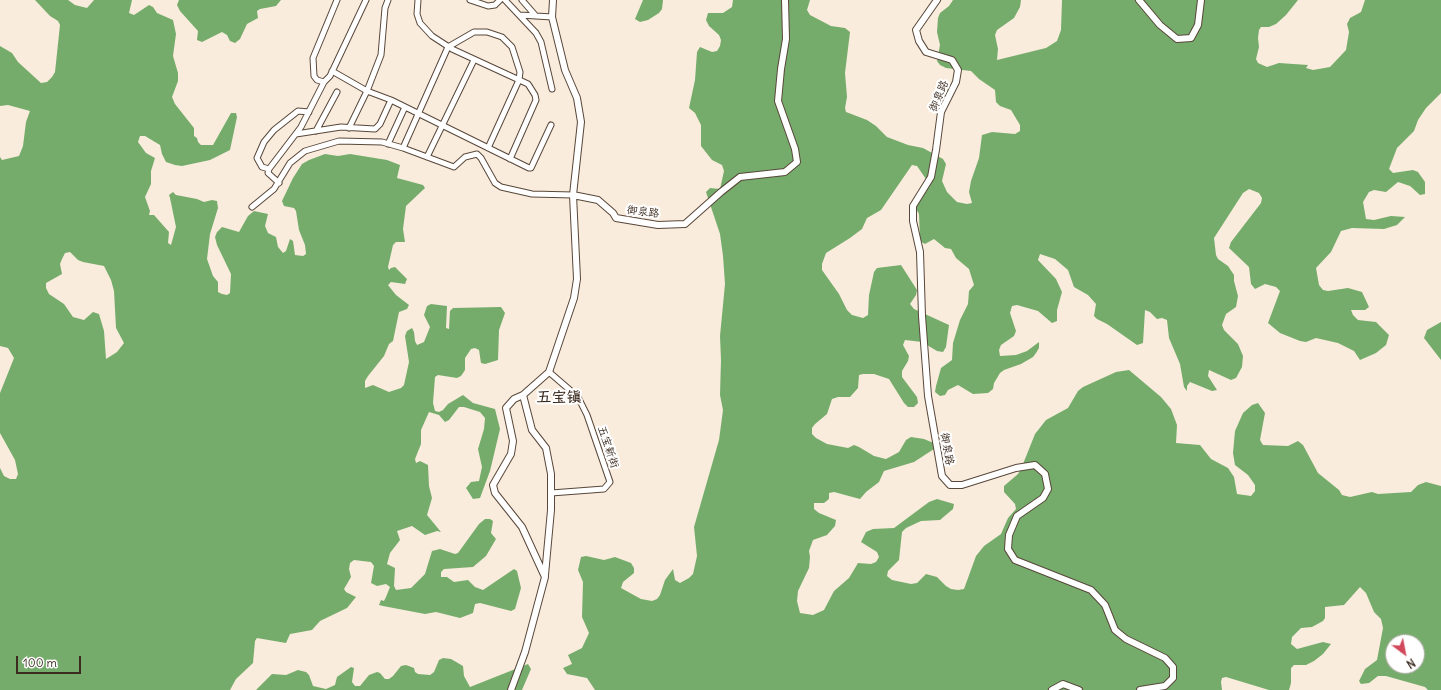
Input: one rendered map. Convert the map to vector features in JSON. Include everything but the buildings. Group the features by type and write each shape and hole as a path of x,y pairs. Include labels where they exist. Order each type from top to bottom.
{"street":[{"path":"324,82 317,80 314,76 313,58 337,0"},
{"path":"279,183 268,173 269,169 296,134 310,112 324,82 332,71 366,0"},
{"path":"349,128 367,91 381,54 385,8 388,0"},
{"path":"418,0 417,14 423,29 448,47 528,84 536,100 510,158"},
{"path":"470,0 488,6 495,5 500,0"},
{"path":"505,0 536,32 541,42 552,89"},
{"path":"522,0 535,15"},
{"path":"545,577 522,527 495,493 493,485 511,454 513,441 506,408 514,399 523,395 549,372 574,298 577,279 574,195 581,122 577,98 565,70 552,17 553,0"},
{"name":"御泉路","path":"574,195 598,200 613,213 616,218 658,225 685,224 740,177 785,172 796,162 795,148 778,101 786,39 785,0"},
{"name":"御泉路","path":"937,0 916,30 919,41 926,52 952,60 958,70 956,82 941,112 936,150 930,177 913,206 913,221 920,252 922,316 928,396 942,476 950,485 962,485 1016,468 1035,465 1045,474 1048,489 1043,498 1017,516 1009,535 1008,549 1015,560 1091,590 1105,605 1115,630 1126,639 1165,658 1173,667 1173,678 1164,686 1140,690"},
{"path":"1139,0 1160,25 1177,39 1191,38 1198,25 1201,0"},
{"path":"520,15 552,17"},
{"path":"404,148 448,47 474,32 487,32 502,37 512,47 520,72 519,80 488,148"},
{"path":"426,157 474,60"},
{"path":"332,71 367,91 391,100 531,168 551,125"},
{"path":"316,131 337,92"},
{"path":"296,134 349,128 375,129 380,124 391,100"},
{"path":"388,144 405,107"},
{"path":"269,169 262,167 257,158 264,142 274,130 298,111 310,112"},
{"path":"252,207 279,183 290,163 305,151 339,141 388,144 404,148 454,167 466,157 477,154 481,158 495,183 501,187 532,194 574,195"},
{"name":"五宝新街","path":"549,372 578,397 587,415 610,482 604,490 551,493"},
{"path":"511,690 524,652 545,577 551,493 551,474 546,448 532,430 523,395"},
{"path":"1052,690 1063,684 1079,690"}],"green space":[{"path":"35,0 68,0 75,5 87,8 94,0 132,0 129,13 134,15 149,5 153,7 157,13 173,20 176,34 173,56 178,73 178,81 172,97 175,104 194,128 194,136 197,138 198,142 201,145 213,145 231,113 236,113 237,117 230,150 210,160 182,166 175,165 166,162 160,145 145,136 140,136 138,142 146,153 155,158 151,171 151,184 145,197 150,211 149,215 154,215 169,232 168,243 171,245 176,227 169,195 173,192 176,195 197,199 204,202 212,200 217,201 218,208 210,234 207,259 213,276 218,282 218,292 222,294 227,295 230,293 231,274 217,245 215,237 217,232 222,227 239,232 248,216 254,211 268,214 265,226 268,233 276,237 278,247 283,253 286,251 290,239 293,241 295,255 303,256 306,254 305,245 299,230 296,211 294,208 284,206 282,201 293,178 302,164 309,160 325,154 338,156 350,154 387,160 400,165 397,178 423,185 425,188 406,206 403,229 405,242 396,242 393,245 388,267 389,270 395,267 407,279 405,284 391,282 388,285 396,295 409,305 407,309 399,312 393,341 389,344 384,356 365,381 365,388 373,385 389,392 401,388 404,385 409,362 405,336 407,331 412,328 417,345 424,342 430,327 424,315 427,306 431,304 447,306 446,328 449,329 450,311 453,308 501,307 505,313 499,330 498,360 485,364 481,363 479,350 475,348 471,349 465,358 465,370 461,376 457,378 438,375 435,377 433,403 435,411 439,412 448,404 463,395 473,403 495,409 500,429 490,471 480,498 473,499 466,488 471,482 479,481 482,467 478,449 484,429 485,418 480,412 464,407 459,407 449,420 445,422 439,415 429,412 421,430 421,444 415,459 416,463 420,461 428,465 429,486 432,498 427,515 441,532 437,531 425,535 412,526 397,531 400,540 390,553 387,564 395,568 394,586 396,590 411,588 425,574 432,551 440,549 455,554 458,553 479,524 485,519 490,519 493,521 491,533 496,539 486,556 473,567 444,569 441,572 441,577 447,577 454,582 468,580 475,587 483,590 514,569 517,571 521,588 515,609 511,611 480,603 475,604 473,613 460,618 436,612 425,614 379,605 381,600 384,601 390,587 386,584 377,586 371,583 374,566 371,562 354,560 350,563 349,569 351,577 344,589 346,592 356,597 347,608 320,621 312,630 290,634 286,643 257,638 255,641 253,663 236,679 230,690 0,690 0,468 4,476 10,479 16,479 18,474 15,460 0,433 0,393 14,358 8,348 0,346 0,157 2,160 19,156 23,146 26,122 30,111 8,105 0,106 0,46 12,53 18,62 41,83 47,82 55,72 60,25 58,21 50,16","holes":["70,252 78,260 104,266 111,280 114,291 116,328 124,343 117,352 106,359 104,331 99,314 93,312 84,320 73,317 64,304 49,294 46,288 46,283 62,274 60,264 65,253"]},
{"path":"179,0 281,0 276,6 257,11 258,18 247,24 240,39 235,43 230,41 227,35 222,32 202,42 197,40 198,31 180,11 177,5"},
{"path":"643,0 663,0 662,9 659,13 648,20 640,22 635,19"},
{"path":"733,0 810,0 807,10 810,15 831,26 845,28 850,32 845,73 847,97 845,108 846,112 867,120 876,126 887,137 908,145 923,148 943,159 946,164 942,181 947,192 957,202 967,204 972,203 969,192 979,158 982,135 992,132 1015,134 1020,131 1020,125 1011,110 1000,106 996,102 995,90 979,79 971,71 946,68 940,65 937,61 940,45 937,32 938,18 940,13 949,6 953,0 1021,0 1020,7 1014,18 997,30 995,35 998,49 997,60 1046,48 1057,41 1061,30 1062,0 1298,0 1286,15 1276,24 1269,27 1261,27 1259,30 1259,47 1256,59 1258,63 1267,67 1279,63 1308,65 1306,68 1313,70 1330,67 1346,50 1349,32 1347,24 1350,18 1361,12 1365,0 1441,0 1441,93 1426,108 1418,120 1414,131 1397,148 1389,169 1393,173 1413,170 1418,172 1425,182 1425,194 1420,195 1410,186 1398,182 1386,192 1374,190 1369,192 1363,202 1366,219 1374,220 1391,216 1405,217 1397,225 1384,229 1352,228 1341,231 1331,252 1316,268 1319,285 1323,290 1328,291 1348,288 1362,292 1369,307 1365,310 1351,310 1353,315 1358,320 1376,322 1389,335 1386,345 1376,353 1360,360 1354,351 1338,343 1316,338 1306,342 1300,341 1280,333 1268,323 1280,291 1276,287 1265,284 1255,289 1251,284 1249,267 1229,248 1231,242 1261,203 1262,198 1259,193 1249,189 1243,193 1214,238 1216,255 1218,259 1228,266 1234,275 1238,296 1236,307 1226,314 1222,325 1224,330 1238,344 1243,356 1242,367 1236,378 1231,380 1209,370 1208,376 1217,390 1212,391 1190,382 1187,386 1187,391 1184,387 1180,364 1169,338 1167,320 1162,318 1157,319 1150,312 1145,310 1143,343 1137,345 1107,324 1097,319 1094,316 1096,304 1088,295 1074,287 1068,270 1055,259 1040,254 1038,260 1056,279 1062,292 1057,310 1057,321 1052,323 1038,311 1017,305 1012,306 1010,313 1016,331 1014,336 1001,345 999,350 1000,356 1016,355 1027,351 1039,342 1039,348 1036,353 1033,357 1021,364 1000,373 994,383 993,389 988,393 973,394 958,385 948,390 945,395 940,396 935,392 941,368 952,360 953,343 960,320 968,304 969,291 974,285 969,269 956,258 951,249 945,248 934,239 925,244 920,241 919,214 914,205 926,185 926,179 917,166 912,165 881,210 867,218 862,229 826,253 822,264 822,270 839,294 847,310 852,315 863,318 868,315 869,295 874,272 877,268 901,265 917,290 916,295 910,304 914,309 949,325 946,347 943,352 937,351 922,342 905,340 903,345 909,356 908,361 902,371 902,377 917,397 918,403 914,407 908,407 904,403 889,379 874,374 859,375 858,388 850,397 838,397 832,399 827,414 812,428 812,434 827,444 848,448 854,445 874,456 886,459 899,452 906,440 911,437 924,439 936,444 934,449 914,462 884,471 879,482 866,492 860,499 834,492 829,493 829,499 824,503 814,503 814,509 819,513 836,520 835,526 827,535 813,540 809,551 809,568 798,591 797,601 800,613 813,615 824,610 834,591 849,578 858,563 871,564 876,562 879,557 877,552 861,542 866,532 873,529 894,528 929,502 937,499 954,504 953,509 940,520 921,521 906,528 902,532 899,560 888,571 887,576 892,580 911,584 917,583 926,574 937,577 951,589 964,589 976,556 984,546 1001,534 1008,518 1016,509 1015,504 1004,492 1004,486 1018,474 1021,469 1035,434 1046,420 1068,408 1078,391 1083,387 1116,372 1129,370 1161,397 1171,409 1177,425 1176,443 1200,445 1211,459 1228,468 1234,477 1237,494 1251,496 1255,491 1255,485 1248,475 1235,465 1233,453 1235,431 1243,413 1252,405 1258,403 1265,413 1260,440 1263,445 1288,446 1298,441 1303,445 1318,473 1339,490 1342,495 1350,497 1372,492 1378,494 1411,492 1418,485 1426,482 1441,486 1441,690 1428,690 1425,687 1386,676 1378,676 1369,683 1361,684 1359,681 1365,669 1377,660 1383,628 1381,619 1374,612 1366,593 1360,587 1344,605 1325,607 1325,618 1323,621 1312,627 1301,628 1292,637 1291,644 1297,649 1323,642 1331,644 1323,654 1314,661 1306,665 1294,665 1291,668 1291,683 1289,690 1269,690 1226,677 1222,678 1222,690 595,690 587,678 567,674 563,668 572,664 568,655 582,648 589,633 582,617 583,582 578,570 581,557 586,556 604,560 615,557 631,563 634,568 634,573 623,582 621,588 641,599 652,601 657,599 660,595 665,580 673,569 675,580 680,583 693,574 697,556 694,527 719,440 723,410 720,395 720,336 725,284 720,234 706,192 710,188 720,189 724,171 722,165 712,160 701,146 701,125 695,113 689,108 695,80 697,52 700,47 712,52 717,51 720,46 721,40 719,35 709,26 706,20 708,13 723,13 732,7"},
{"path":"1441,322 1441,360 1424,338 1427,330"},
{"path":"443,658 451,659 463,666 464,676 470,687 528,664 531,669 522,690 256,690 272,674 286,675 298,670 306,672 309,675 313,686 326,689 335,685 337,677 351,667 354,668 352,682 355,686 360,686 369,675 377,672 380,673 385,679 389,679 401,666 406,665 414,668 415,672 418,674 430,675 434,672 439,660"}],"district":[{"name":"五宝镇","path":"559,398"}]}
